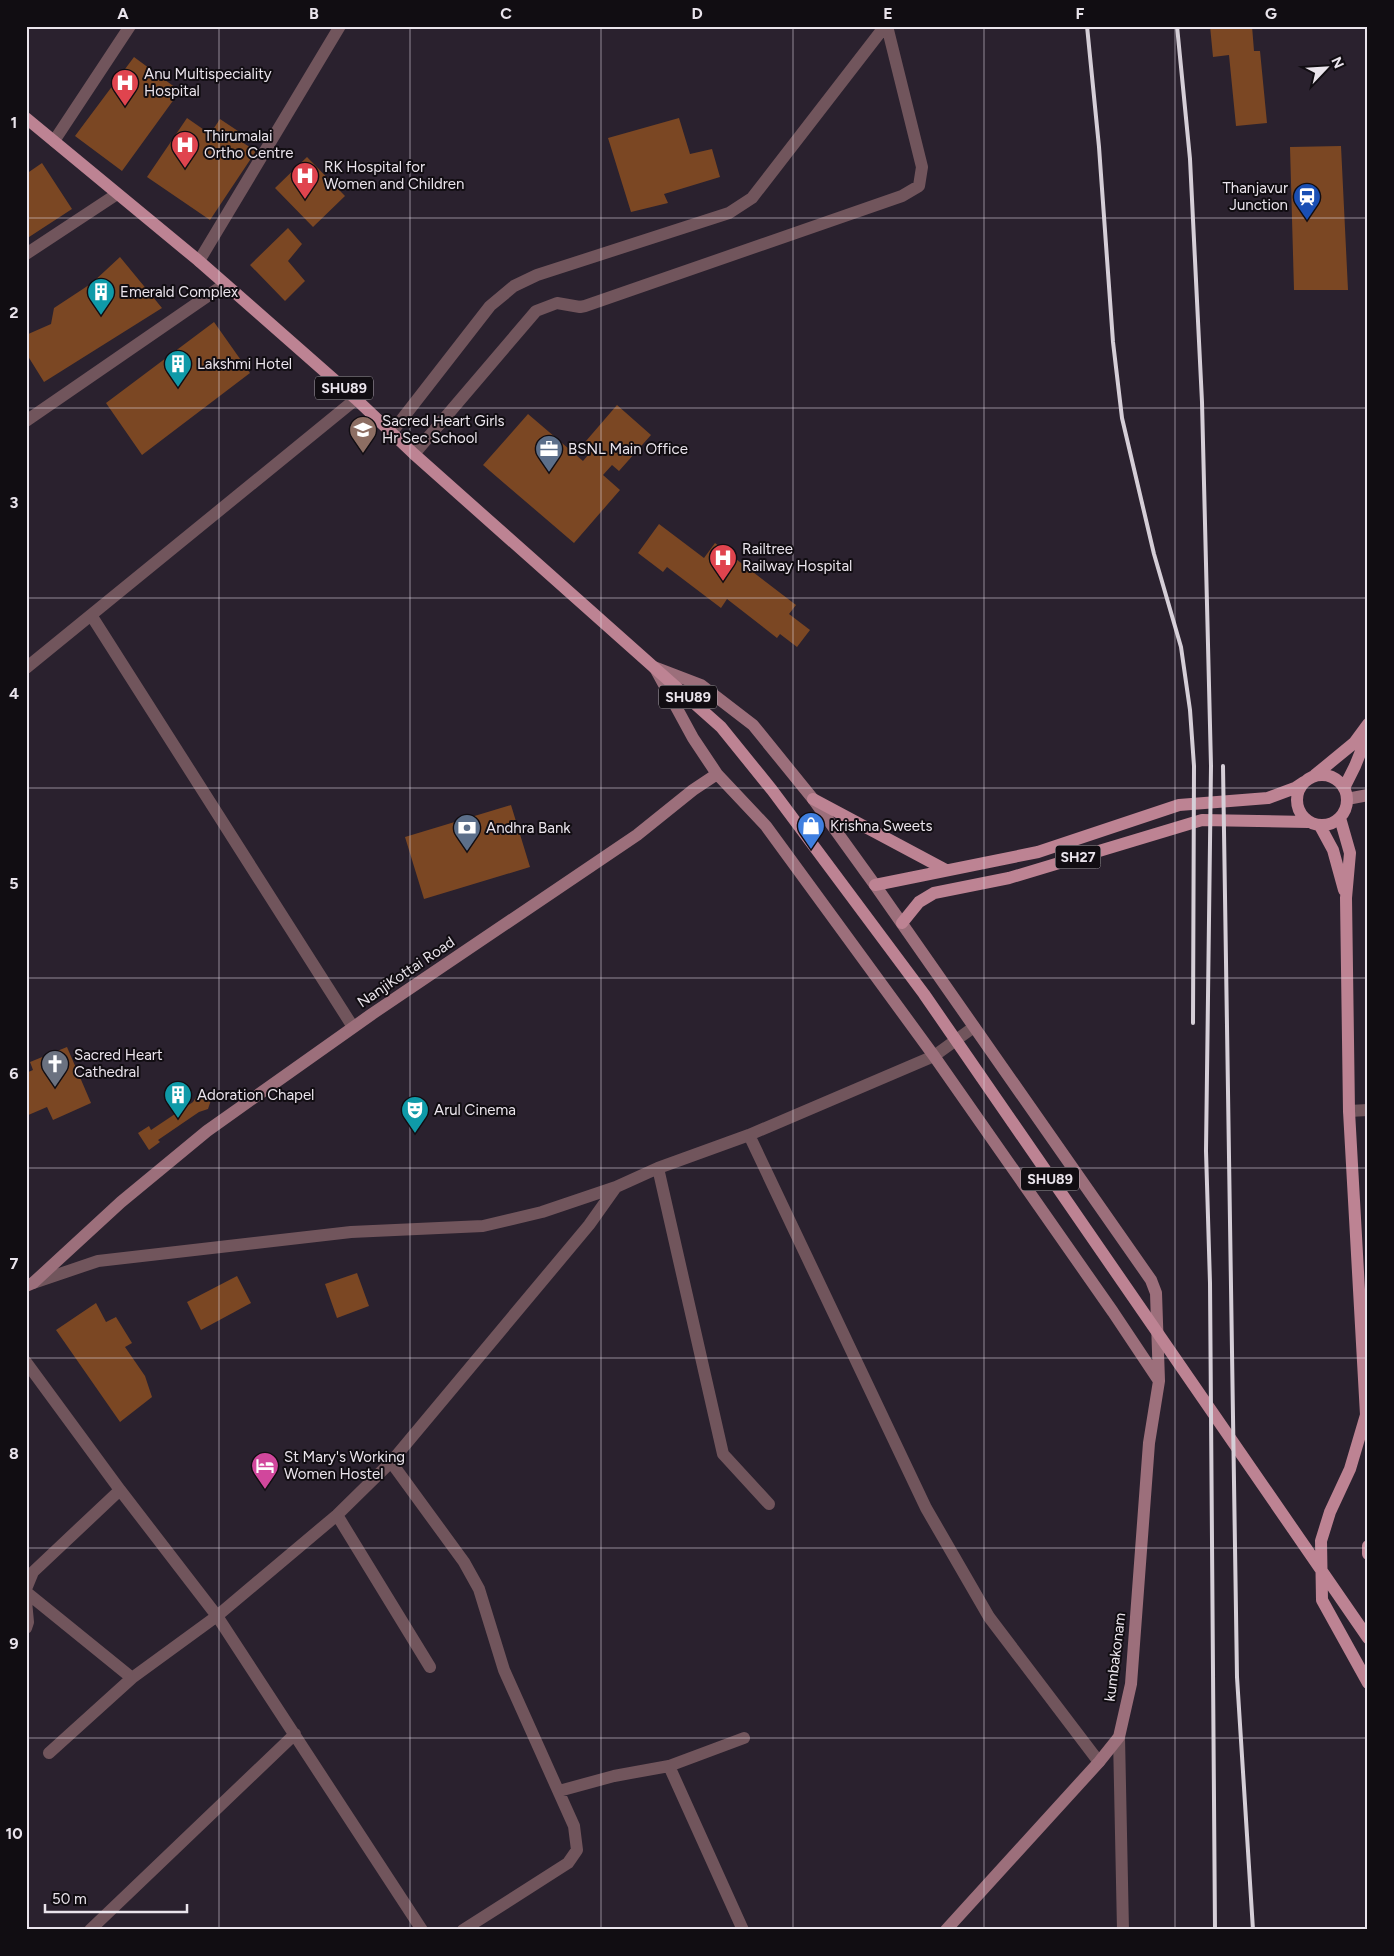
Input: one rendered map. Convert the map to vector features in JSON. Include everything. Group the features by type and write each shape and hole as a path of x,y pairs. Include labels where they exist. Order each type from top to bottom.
{"main road":[{"name":"SHU89","path":"26,118 199,261 356,399 414,454 721,727 772,790 924,994 1368,1638"},
{"name":"SH27","path":"875,885 1038,852 1179,806 1268,798 1295,788 1310,778 1354,743 1368,724"},
{"path":"1368,734 1345,793 1345,809 1340,818 1350,853 1346,898 1349,1111 1367,1417 1350,1469 1330,1512 1321,1542 1322,1600 1368,1683"},
{"path":"1345,793 1336,780 1326,775 1310,778 1298,792 1296,803 1300,813 1314,824 1333,850 1346,898"},
{"path":"813,799 946,870"},
{"name":"SH27","path":"902,923 919,902 934,893 1009,878 1202,820 1331,824 1340,818"},
{"path":"1368,1546 1368,1554"}],"street":[{"path":"54,141 130,26"},
{"path":"199,261 340,26"},
{"path":"392,432 490,306 514,286 537,275 729,213 752,198 886,26"},
{"path":"414,454 536,311 557,303 580,307 585,306 902,196 919,186 922,167 886,26"},
{"path":"26,254 117,194"},
{"path":"26,421 225,284"},
{"path":"26,668 356,399"},
{"path":"91,615 353,1028"},
{"path":"654,667 694,738 717,774 766,826 934,1056 1159,1381"},
{"name":"kumbakonam","path":"654,667 701,685 754,725 813,799 902,923 1151,1280 1156,1292 1159,1381 1149,1443 1131,1684 1119,1737 1099,1762 946,1930"},
{"name":"NanjiKottai Road","path":"30,1284 121,1202 207,1131 353,1028 637,835 693,790 717,774"},
{"path":"1345,793 1368,795"},
{"path":"30,1284 98,1261 351,1232 483,1226 542,1212 616,1188 658,1168 749,1135 934,1056 974,1027"},
{"path":"1349,1111 1368,1110"},
{"path":"749,1135 926,1508 989,1617 1099,1762"},
{"path":"658,1168 723,1454 769,1504"},
{"path":"49,1753 132,1678 217,1616 338,1515 391,1462 589,1225 616,1188"},
{"path":"26,1362 120,1490 217,1616 421,1930"},
{"path":"391,1462 464,1562 479,1588 504,1670 574,1826 577,1850 568,1863 463,1930"},
{"path":"120,1490 33,1572 26,1591 132,1678"},
{"path":"338,1515 430,1667"},
{"path":"26,1601 28,1622 26,1628"},
{"path":"90,1930 295,1734"},
{"path":"1119,1737 1122,1930"},
{"path":"559,1791 614,1776 669,1766 744,1738"},
{"path":"669,1766 743,1930"}],"building":[{"path":"1210,26 1252,26 1254,51 1260,51 1267,123 1236,126 1229,55 1213,57"},
{"path":"134,57 180,91 122,171 75,136"},
{"path":"187,118 210,134 220,119 241,133 237,139 256,151 210,220 147,177"},
{"path":"679,118 690,154 712,149 720,177 664,194 668,203 631,212 608,138"},
{"path":"1341,146 1348,290 1294,290 1290,147"},
{"path":"307,157 345,196 313,227 275,188"},
{"path":"42,163 72,209 26,239 26,174"},
{"path":"288,228 302,244 288,261 305,281 285,301 250,265"},
{"name":"Emerald Complex","path":"120,257 162,308 44,382 26,353 26,335 51,324 54,308 92,283"},
{"name":"Lakshmi Hotel","path":"214,322 250,373 142,455 106,403"},
{"name":"BSNL Main Office","path":"617,405 651,435 619,471 612,465 603,475 620,490 574,543 483,465 528,414 583,461 594,448 586,441"},
{"path":"659,524 704,558 715,543 796,605 789,614 810,630 797,647 780,634 777,638 727,599 721,608 667,567 663,572 638,553"},
{"name":"Andhra Bank","path":"511,805 530,867 424,899 405,837"},
{"name":"Sacred Heart Cathedral","path":"67,1047 91,1103 53,1120 47,1107 26,1116 26,1073 33,1070 30,1062"},
{"name":"Adoration Chapel","path":"198,1094 207,1095 211,1100 208,1109 199,1112 158,1140 160,1142 149,1150 138,1133 149,1126 151,1130 193,1102"},
{"path":"357,1273 369,1306 337,1318 325,1284"},
{"path":"237,1276 251,1303 201,1330 187,1302"},
{"path":"96,1303 106,1322 116,1317 132,1343 125,1347 145,1376 152,1397 120,1422 56,1330"}],"railway":[{"path":"1087,26 1099,147 1113,342 1122,418 1154,554 1181,647 1190,710 1194,766 1193,1023"},
{"path":"1177,26 1190,159 1202,402 1211,766 1206,1151 1210,1283 1215,1930"},
{"path":"1223,766 1237,1677 1253,1930"}],"place":[{"name":"Anu Multispeciality Hospital","path":"125,107"},
{"name":"Thirumalai Ortho Centre","path":"185,169"},
{"name":"RK Hospital for Women and Children","path":"305,200"},
{"name":"Thanjavur Junction","path":"1307,221"},
{"name":"Emerald Complex","path":"101,316"},
{"name":"Lakshmi Hotel","path":"178,388"},
{"name":"Sacred Heart Girls Hr Sec School","path":"363,454"},
{"name":"BSNL Main Office","path":"549,473"},
{"name":"Railtree Railway Hospital","path":"723,582"},
{"name":"Krishna Sweets","path":"811,850"},
{"name":"Andhra Bank","path":"467,852"},
{"name":"Sacred Heart Cathedral","path":"55,1088"},
{"name":"Adoration Chapel","path":"178,1119"},
{"name":"Arul Cinema","path":"415,1134"},
{"name":"St Mary's Working Women Hostel","path":"265,1490"}]}
